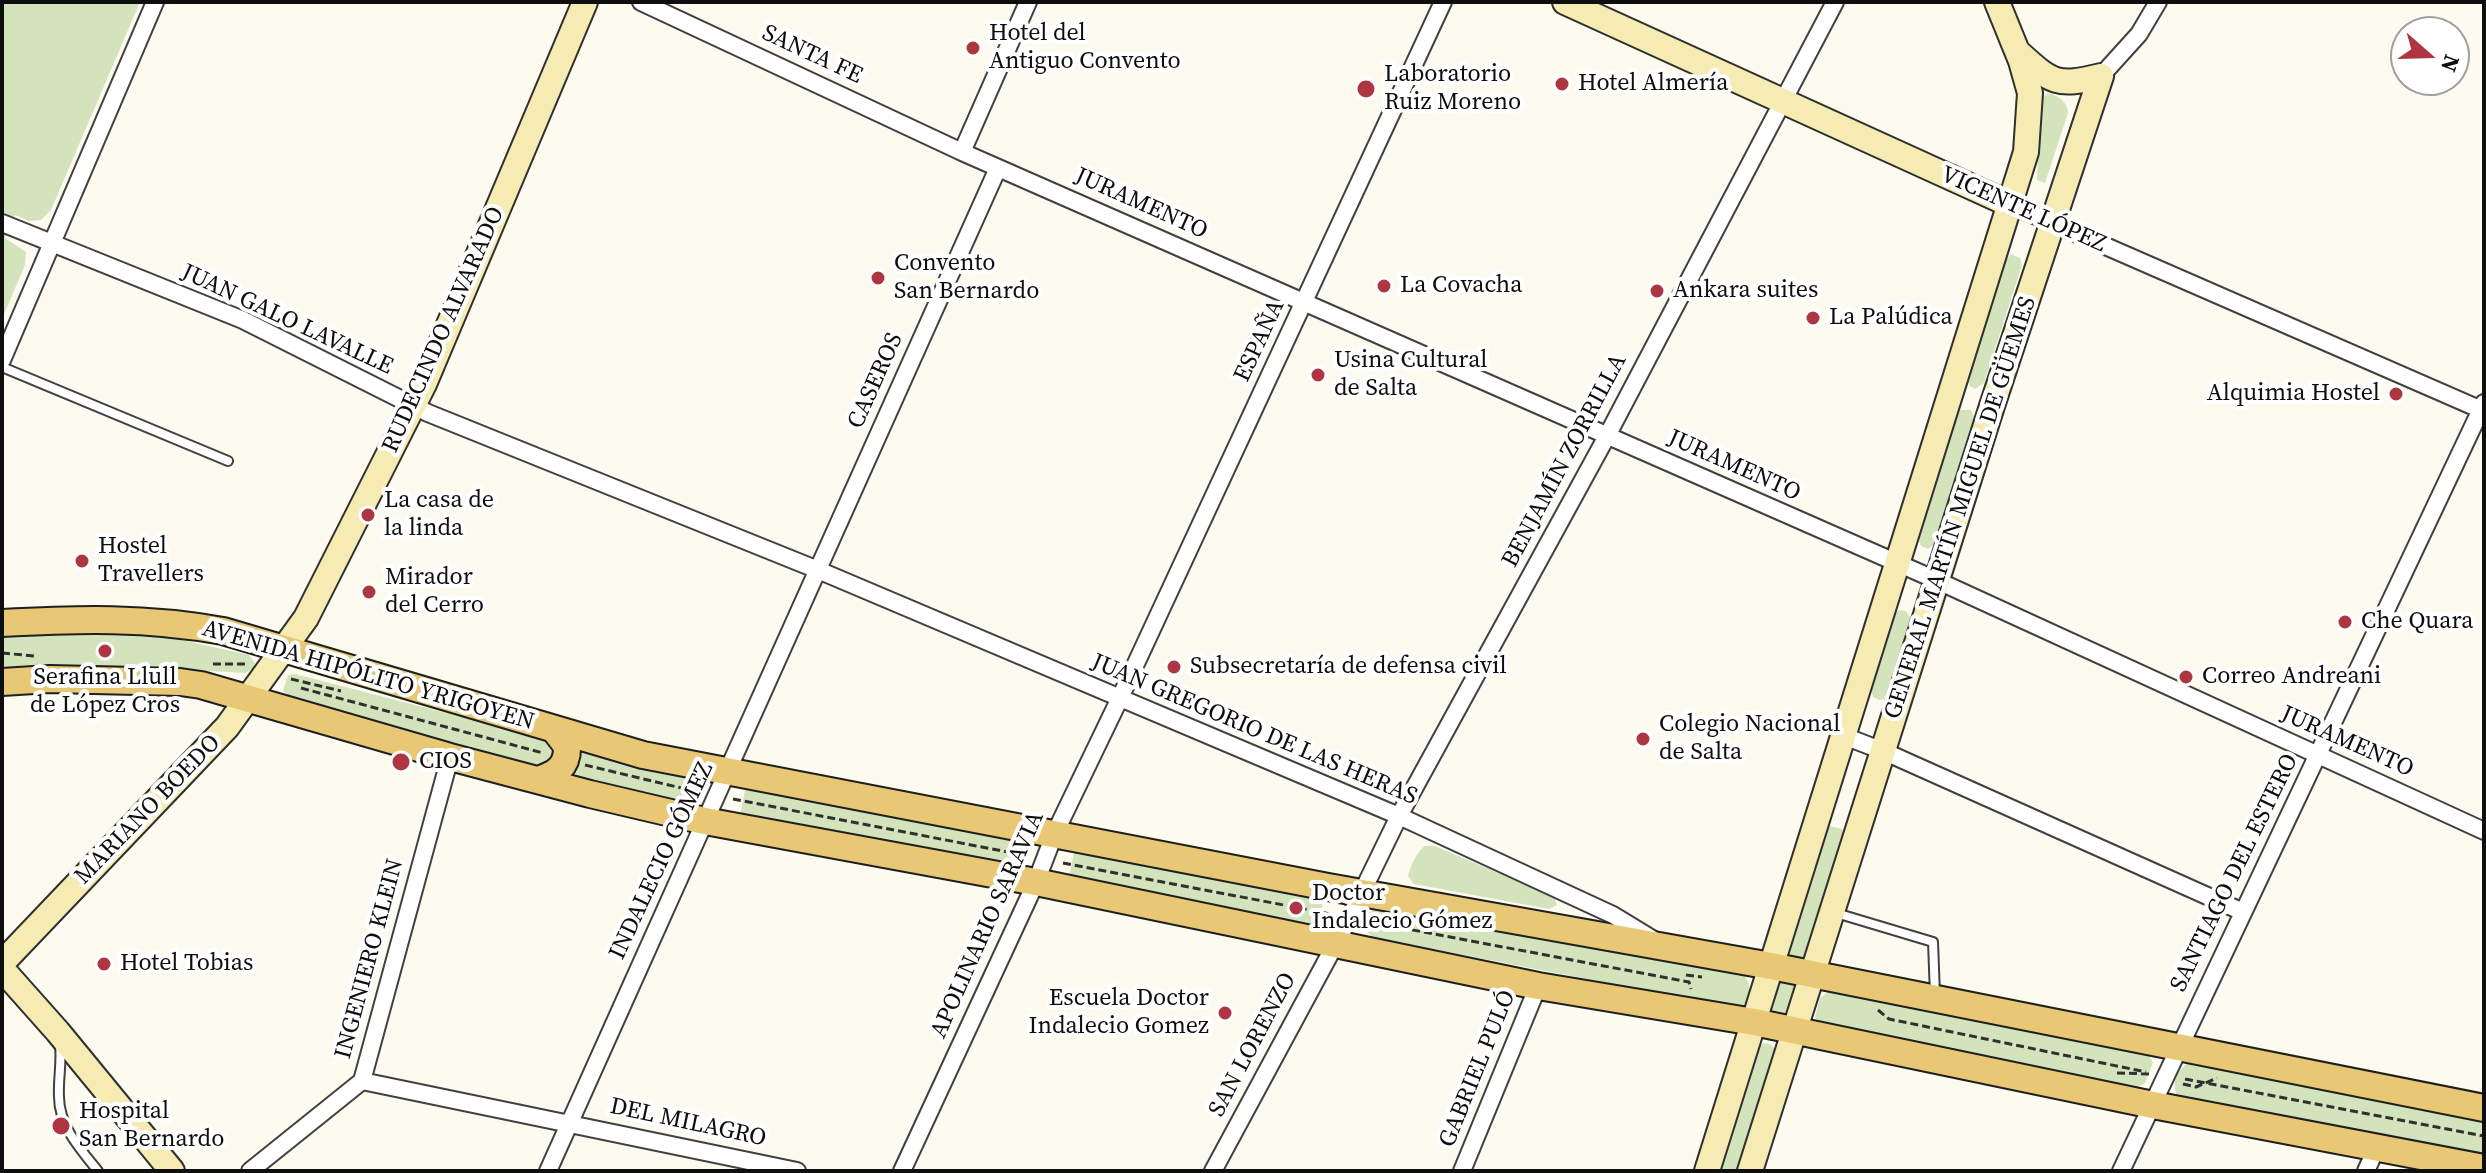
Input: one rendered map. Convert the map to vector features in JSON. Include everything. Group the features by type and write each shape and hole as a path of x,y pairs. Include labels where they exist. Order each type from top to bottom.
{"main road":[{"name":"RUDECINDO ALVARADO","path":"285,649 306,618 413,406 585,2"},
{"name":"VICENTE LÓPEZ","path":"1565,2 2009,204"},
{"name":"GENERAL MARTÍN MIGUEL DE GÜEMES","path":"1707,1171 2026,152 2030,93 2021,61 1997,2"},
{"path":"2015,48 2054,81 2067,84 2101,76"},
{"name":"GENERAL MARTÍN MIGUEL DE GÜEMES","path":"1750,1171 1936,580 2101,76"},
{"path":"1950,392 1992,406"},
{"name":"AVENIDA HIPÓLITO YRIGOYEN","path":"2,623 120,618 223,631 643,755 1361,893 1771,966 2484,1108"},
{"name":"MARIANO BOEDO","path":"2,963 227,727 285,649"},
{"path":"2,682 50,679 180,682 249,698 450,757 705,821 1036,882 1538,986 1795,1030 2153,1105 2371,1160 2484,1168"},
{"path":"538,780 555,774 566,760 567,746 554,729"},
{"path":"2,969 172,1171"}],"street":[{"path":"2,360 155,2"},
{"name":"SANTA FE","path":"641,2 962,152"},
{"path":"962,152 1028,2"},
{"name":"ESPAÑA","path":"1119,700 1443,2"},
{"name":"BENJAMÍN ZORRILLA","path":"1336,942 1399,816 1607,436 1835,2"},
{"name":"GENERAL MARTÍN MIGUEL DE GÜEMES","path":"2101,76 2139,34 2158,2"},
{"name":"JURAMENTO","path":"962,152 1936,580 2484,831"},
{"name":"CASEROS","path":"818,570 998,168"},
{"name":"VICENTE LÓPEZ","path":"2009,204 2483,408"},
{"name":"JUAN GALO LAVALLE","path":"2,223 243,320 413,406 818,570"},
{"name":"SANTIAGO DEL ESTERO","path":"2121,1171 2483,408"},
{"name":"JUAN GREGORIO DE LAS HERAS","path":"818,570 1399,816 1613,915 1666,947"},
{"name":"INDALECIO GÓMEZ","path":"548,1171 818,570"},
{"name":"APOLINARIO SARAVIA","path":"902,1171 1036,882 1054,835 1119,700"},
{"path":"1844,736 2243,912"},
{"name":"INGENIERO KLEIN","path":"250,1171 362,1081 450,757"},
{"name":"SAN LORENZO","path":"1213,1171 1336,942"},
{"name":"GABRIEL PULÓ","path":"1462,1171 1538,986"},
{"name":"DEL MILAGRO","path":"362,1081 797,1171"}],"lane":[{"path":"2,367 228,461"},
{"path":"1832,911 1933,942 1935,1000"},
{"path":"58,1032 61,1110 68,1131 98,1171"}],"green space":[{"path":"2,2 140,2 51,210 41,220 29,221 15,215 5,238 26,252 25,265 2,319"},
{"path":"2048,93 2062,100 2068,113 2045,183 2037,180 2041,99"},
{"path":"2011,254 2020,258 2022,265 1984,383 1975,389 1967,379 2004,262"},
{"path":"1960,410 1971,410 1974,417 1934,544 1928,549 1921,546 1917,536"},
{"path":"1906,611 1912,620 1887,698 1879,700 1873,697 1871,689 1895,613"},
{"path":"2,632 159,635 249,655 255,663 253,669 245,673 23,666 2,669"},
{"path":"295,674 547,739 556,757 545,766 532,767 291,698 283,691 288,675"},
{"path":"577,750 690,777 700,784 697,798 693,803 682,803 562,776"},
{"path":"746,785 1022,837 1017,868 740,816"},
{"path":"1829,826 1842,829 1844,838 1803,963 1787,958"},
{"path":"1425,846 1435,846 1554,897 1557,905 1549,909 1414,884 1408,876 1409,872"},
{"path":"1075,848 1323,900 1318,929 1069,878"},
{"path":"1380,906 1738,971 1748,983 1748,997 1742,1007 1735,1008 1372,937 1365,930 1365,922 1368,915"},
{"path":"1781,981 1797,986 1785,1018 1769,1013"},
{"path":"1831,990 2146,1051 2153,1062 2145,1083 2136,1088 1820,1025 1815,1017 1820,998"},
{"path":"1764,1043 1772,1045 1775,1050 1737,1171 1719,1171 1758,1047"},
{"path":"2191,1061 2484,1117 2484,1156 2177,1096 2177,1076"}],"place":[{"name":"Hotel del Antiguo Convento","path":"973,48"},
{"name":"Hotel Almería","path":"1562,84"},
{"name":"Laboratorio Ruiz Moreno","path":"1366,89"},
{"name":"Convento San Bernardo","path":"878,278"},
{"name":"La Covacha","path":"1384,286"},
{"name":"Ankara suites","path":"1657,291"},
{"name":"La Palúdica","path":"1813,318"},
{"name":"Usina Cultural de Salta","path":"1318,375"},
{"name":"Alquimia Hostel","path":"2396,394"},
{"name":"La casa de la linda","path":"368,515"},
{"name":"Hostel Travellers","path":"82,561"},
{"name":"Mirador del Cerro","path":"369,592"},
{"name":"Che Quara","path":"2345,622"},
{"name":"Serafina Llull de López Cros","path":"105,651"},
{"name":"Subsecretaría de defensa civil","path":"1174,667"},
{"name":"Correo Andreani","path":"2186,677"},
{"name":"Colegio Nacional de Salta","path":"1643,739"},
{"name":"CIOS","path":"401,762"},
{"name":"Doctor Indalecio Gómez","path":"1296,908"},
{"name":"Hotel Tobias","path":"104,964"},
{"name":"Escuela Doctor Indalecio Gomez","path":"1225,1013"},
{"name":"Hospital San Bernardo","path":"61,1126"}]}
